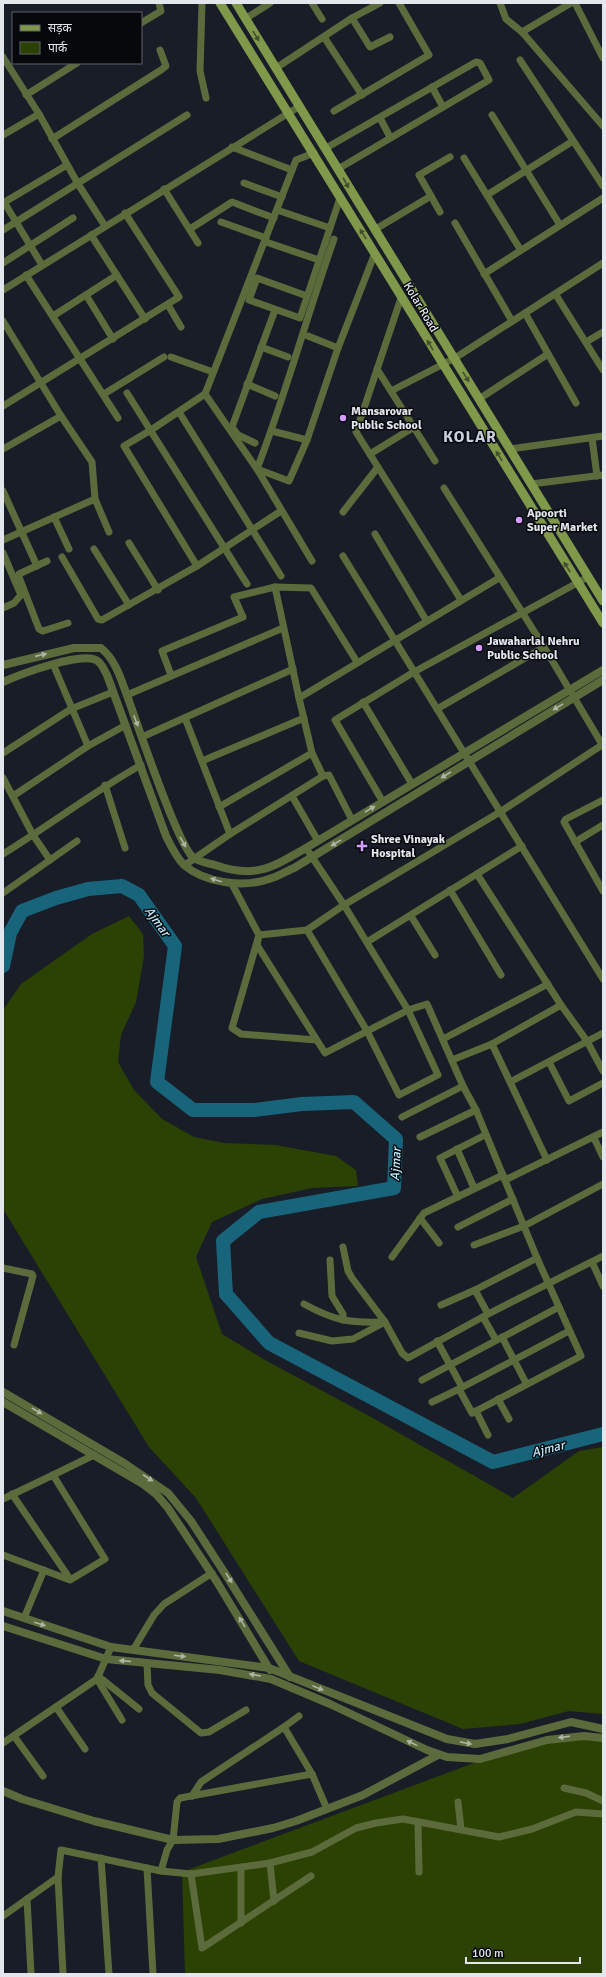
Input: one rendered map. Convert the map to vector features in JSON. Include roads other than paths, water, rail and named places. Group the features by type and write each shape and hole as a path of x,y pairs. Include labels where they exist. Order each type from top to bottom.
{"main road":[{"name":"Kolar Road","path":"220,3 603,623"},
{"name":"Kolar Road","path":"236,3 603,602"}],"street":[{"path":"142,22 161,10 159,3"},
{"path":"202,3 200,71 206,98"},
{"path":"245,19 270,3"},
{"path":"312,3 322,19"},
{"path":"276,68 352,18 380,3"},
{"path":"334,111 429,55 399,3"},
{"path":"500,3 506,19 522,32 603,126"},
{"path":"522,32 571,3"},
{"path":"575,3 603,58"},
{"path":"352,18 370,47 390,37"},
{"path":"324,37 362,95"},
{"path":"52,139 166,66 166,62 160,50"},
{"path":"3,57 6,69 39,114 78,184 105,226"},
{"path":"520,60 603,186"},
{"path":"326,148 476,62 480,63 489,80 338,169"},
{"path":"26,95 75,64"},
{"path":"432,87 443,107"},
{"path":"3,290 125,213 300,106"},
{"path":"4,133 39,114"},
{"path":"3,230 186,115"},
{"path":"492,115 560,225"},
{"path":"380,118 390,137"},
{"path":"487,195 525,169 573,141"},
{"path":"232,147 292,170"},
{"path":"197,566 124,446 205,394 267,241 296,160 314,153"},
{"path":"440,212 419,175 450,157"},
{"path":"464,158 520,249"},
{"path":"42,265 4,202 67,164"},
{"path":"244,183 282,197"},
{"path":"164,189 198,243"},
{"path":"374,230 431,196"},
{"path":"307,296 257,278 249,300 300,318 340,198"},
{"path":"484,274 520,249 603,198"},
{"path":"190,229 232,202 274,218"},
{"path":"277,210 330,228"},
{"path":"3,406 178,299 179,296 125,213"},
{"path":"3,263 31,247 73,218"},
{"path":"221,222 319,260"},
{"path":"455,224 512,321"},
{"path":"91,235 145,319"},
{"path":"256,469 272,431 281,396 334,239"},
{"path":"256,469 289,481 307,440 338,348 374,253"},
{"path":"391,391 454,358 556,295 603,263"},
{"path":"26,275 104,394 118,418"},
{"path":"53,316 117,275"},
{"path":"86,295 113,339"},
{"path":"556,295 603,370"},
{"path":"402,298 356,432 462,600"},
{"path":"168,305 181,327"},
{"path":"254,443 238,435 232,427 275,310"},
{"path":"525,313 576,402"},
{"path":"3,321 40,383 92,462 95,499 109,532"},
{"path":"586,342 603,332"},
{"path":"308,336 338,348"},
{"path":"261,347 288,357"},
{"path":"479,399 548,354"},
{"path":"104,394 167,357 213,372"},
{"path":"377,369 435,461"},
{"path":"247,384 275,396"},
{"path":"127,393 247,584"},
{"path":"205,394 256,469 312,562"},
{"path":"179,412 254,530 281,576"},
{"path":"3,449 61,416"},
{"path":"370,454 414,427"},
{"path":"272,431 307,440"},
{"path":"510,449 603,436"},
{"path":"531,484 600,475 592,438"},
{"path":"343,512 378,467"},
{"path":"259,935 307,930 344,904 500,812 603,746 544,647 499,578 444,488"},
{"path":"3,491 37,566"},
{"path":"3,540 95,499"},
{"path":"62,557 100,620 158,590 254,530 281,511"},
{"path":"54,517 69,549"},
{"path":"375,534 426,620"},
{"path":"129,542 158,590"},
{"path":"94,549 129,604"},
{"path":"3,553 21,595 14,603 3,608"},
{"path":"343,556 468,762 600,966 603,979"},
{"path":"47,561 19,574 19,577 39,629 46,631 68,623"},
{"path":"383,802 335,720 414,672 588,577"},
{"path":"299,698 426,620 499,578"},
{"path":"171,675 162,650 243,618 234,598 275,587 311,588 357,662"},
{"path":"275,587 312,753 323,776"},
{"path":"127,695 283,628"},
{"path":"437,709 544,647"},
{"path":"3,665 74,648 102,648 109,654 113,661 174,824 194,858 230,870 249,873 269,868 306,848 463,753 571,694 603,680"},
{"path":"3,682 53,664 81,658 90,658 98,661 107,676 166,836 174,850 184,865 216,880 232,884 244,884 270,879 311,858 468,762 571,694 603,670"},
{"path":"53,664 88,746"},
{"path":"142,737 293,669"},
{"path":"3,753 71,709 113,692"},
{"path":"363,702 412,784"},
{"path":"185,718 230,834"},
{"path":"202,761 304,718"},
{"path":"13,796 88,746 126,725"},
{"path":"219,807 312,753"},
{"path":"3,854 105,785 141,765"},
{"path":"184,865 230,834 323,776 329,775 352,820"},
{"path":"3,778 33,835 50,860"},
{"path":"105,785 125,848"},
{"path":"292,796 318,841"},
{"path":"603,800 564,821 575,842 601,882 603,891"},
{"path":"575,842 603,825"},
{"path":"3,893 77,841"},
{"path":"367,942 522,846"},
{"path":"306,848 311,858 344,904 408,1010 438,1075 400,1096 367,1031 307,930"},
{"path":"477,874 561,1005 587,1041 603,1072"},
{"path":"232,884 259,935 258,946 325,1053 408,1010 427,1004 463,1086 476,1110 485,1135 537,1258 581,1356 526,1383 472,1413 437,1341"},
{"path":"450,890 501,975"},
{"path":"410,916 435,955"},
{"path":"259,935 232,1028 242,1034 316,1040"},
{"path":"443,1039 548,984"},
{"path":"452,1060 492,1044 561,1005"},
{"path":"510,1082 603,1033"},
{"path":"492,1044 546,1160"},
{"path":"549,1062 569,1101 603,1083"},
{"path":"402,1117 463,1086"},
{"path":"420,1137 476,1110"},
{"path":"392,1257 424,1213 474,1188 546,1160 594,1138 603,1132"},
{"path":"458,1197 440,1158 485,1135"},
{"path":"594,1138 603,1157"},
{"path":"456,1149 474,1188"},
{"path":"474,1245 524,1226 603,1184"},
{"path":"458,1227 513,1199"},
{"path":"420,1218 439,1243"},
{"path":"343,1247 348,1271 352,1278 386,1322 402,1353 408,1358 437,1341 603,1256"},
{"path":"441,1305 475,1290 537,1258"},
{"path":"330,1260 332,1296 343,1314 344,1320"},
{"path":"592,1262 603,1286"},
{"path":"3,1268 32,1274 33,1276 14,1345"},
{"path":"475,1290 485,1316 513,1359 526,1383"},
{"path":"304,1304 323,1314 353,1322 386,1322"},
{"path":"422,1380 559,1307"},
{"path":"298,1333 332,1341 353,1339 386,1322"},
{"path":"432,1402 569,1331"},
{"path":"3,1392 124,1463 168,1493 190,1521 222,1569 290,1676 295,1688"},
{"path":"498,1399 509,1419"},
{"path":"3,1402 143,1484 156,1494 168,1508 212,1573 269,1668 273,1680"},
{"path":"476,1412 488,1435"},
{"path":"3,1499 94,1455"},
{"path":"53,1475 105,1558 70,1580"},
{"path":"12,1494 70,1580"},
{"path":"3,1555 70,1580"},
{"path":"24,1618 44,1570"},
{"path":"133,1650 157,1610 212,1573"},
{"path":"3,1611 111,1647 269,1668 447,1739 475,1744 508,1739 571,1722 603,1729"},
{"path":"3,1626 106,1660 257,1675 295,1688 438,1755 468,1760 480,1759 547,1740 584,1736 603,1738"},
{"path":"3,1743 97,1677 111,1647"},
{"path":"147,1663 148,1685 152,1693 201,1733 209,1732 246,1710"},
{"path":"97,1677 139,1709"},
{"path":"97,1677 122,1720"},
{"path":"56,1707 85,1749"},
{"path":"192,1796 202,1782 299,1716"},
{"path":"284,1727 312,1774 327,1809"},
{"path":"14,1736 43,1776"},
{"path":"3,1791 22,1799 94,1820 172,1840 218,1839 273,1828 327,1809 363,1795 438,1755"},
{"path":"161,1871 166,1850 172,1840 177,1802 180,1798 312,1774"},
{"path":"564,1788 586,1794 603,1801"},
{"path":"458,1802 461,1829"},
{"path":"63,1974 58,1877 61,1850 161,1871 191,1874 270,1863 319,1849 363,1825 402,1819 499,1837 532,1829 576,1812 603,1814"},
{"path":"418,1822 419,1872"},
{"path":"101,1858 109,1974"},
{"path":"270,1863 274,1901"},
{"path":"241,1867 241,1923"},
{"path":"147,1868 153,1974"},
{"path":"191,1874 202,1948 311,1876"},
{"path":"3,1916 58,1877"},
{"path":"27,1899 31,1974"}],"waterway":[{"name":"Ajmar","path":"3,966 10,933 22,911 56,898 88,889 122,886 139,895 175,946 157,1082 193,1110 254,1110 302,1104 354,1102 396,1139 394,1188 259,1212 223,1241 226,1294 269,1343 493,1462 603,1434"}],"place":[{"name":"Mansarovar Public School","path":"343,418"},
{"name":"Apoorti Super Market","path":"519,520"},
{"name":"Jawaharlal Nehru Public School","path":"479,648"},
{"name":"Shree Vinayak Hospital","path":"362,846"}],"district":[{"name":"KOLAR","path":"470,436"}]}
